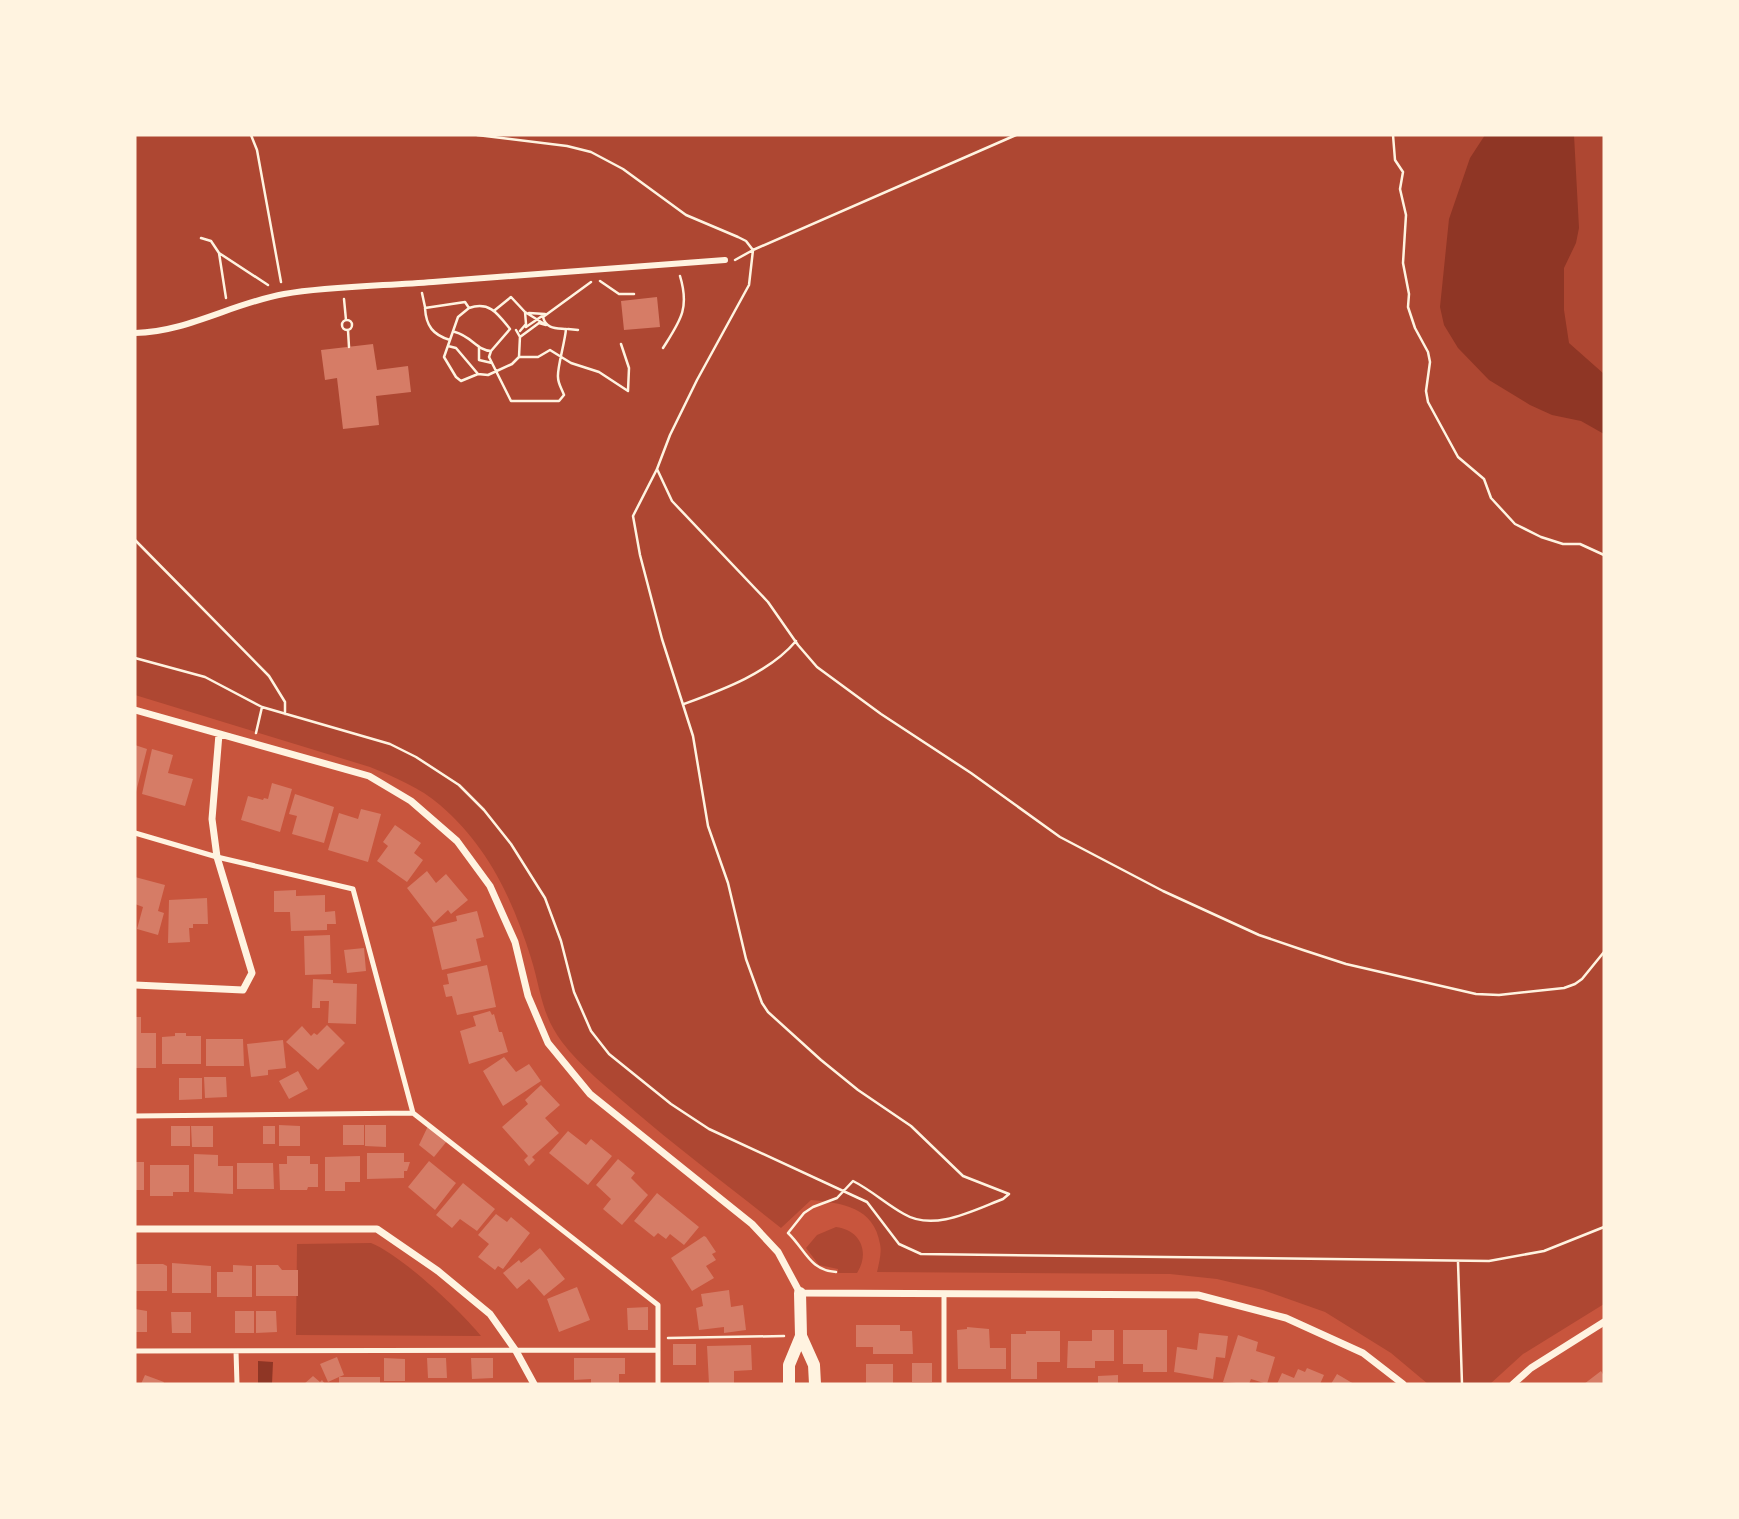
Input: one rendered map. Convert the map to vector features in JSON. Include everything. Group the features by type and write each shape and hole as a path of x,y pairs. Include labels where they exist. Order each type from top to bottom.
{"street":[{"path":"135,332 150,332 193,323 283,294 725,260"},
{"path":"135,710 369,776 411,801 457,841 495,897 515,942 528,996 548,1043 590,1094 752,1224 778,1252 800,1293 801,1336 814,1365 815,1384"},
{"path":"135,985 243,990 252,973 217,857 212,819 219,734"},
{"path":"135,1229 377,1229 438,1271 490,1314 516,1350 534,1384"},
{"path":"800,1293 1198,1295 1286,1318 1363,1353 1404,1384"},
{"path":"1513,1384 1531,1368 1604,1322"},
{"path":"789,1384 789,1365 801,1336"}],"lane":[{"path":"135,833 217,857 354,889 413,1113 658,1305 658,1384"},
{"path":"135,1116 413,1113"},
{"path":"944,1294 944,1384"},
{"path":"135,1351 658,1350"},
{"path":"236,1351 237,1384"}],"path":[{"path":"251,135 257,150 283,294"},
{"path":"477,135 567,146 591,152 623,169 686,215 738,237 747,242 753,250 749,285 697,380 633,516 662,639 684,704 698,758 708,826 727,883 738,936 762,1003 768,1012 858,1090 911,1126 963,1177 1009,1194 1003,1199 952,1218 923,1222 902,1214 853,1181 831,1202 808,1210 788,1233 817,1268 836,1272"},
{"path":"725,260 735,260 1016,135"},
{"path":"1393,135 1395,160 1403,172 1400,189 1406,215 1403,263 1409,294 1408,307 1415,328 1428,352 1428,402 1458,457 1483,479 1491,498 1515,524 1541,537 1563,544 1580,544 1604,555"},
{"path":"201,238 211,241 219,253 283,294"},
{"path":"219,253 228,310"},
{"path":"663,348 681,319 684,294 679,273 682,263"},
{"path":"519,333 573,298 594,277 619,294 634,294"},
{"path":"343,289 346,320 352,325 348,330 349,347"},
{"path":"495,310 510,298 546,325"},
{"path":"450,340 431,330 425,309 465,302 469,309"},
{"path":"578,330 539,323 519,333 510,329 495,310 479,306 458,317 445,360 456,377 463,381 478,374 488,375 512,364 519,357 538,357 550,350 571,363 599,372 628,391 629,368 621,344"},
{"path":"526,312 545,314"},
{"path":"519,357 519,333 526,324 526,312"},
{"path":"545,314 546,325"},
{"path":"346,320 341,326 348,330"},
{"path":"510,329 489,357 511,401 559,401 564,397 558,377 566,329"},
{"path":"454,332 468,337 485,351 491,351"},
{"path":"448,346 456,348 478,374"},
{"path":"479,347 479,360 492,363"},
{"path":"657,469 672,502 768,602 817,667 1060,837 1163,891 1259,934 1346,964 1490,995 1564,988 1575,984 1604,953"},
{"path":"135,540 269,676 285,702 285,714"},
{"path":"684,704 758,671 787,651 796,641"},
{"path":"135,658 205,677 262,706 285,714 390,744 416,757 459,785 484,810 511,844 545,898 561,941 574,992 592,1031 609,1054 671,1104 709,1129 867,1202 899,1244 921,1254 1489,1261 1544,1251 1604,1227"},
{"path":"254,743 262,706"},
{"path":"1458,1260 1462,1384"},
{"path":"658,1338 801,1336"}],"shaded area":[{"path":"135,135 1604,135 1604,1304 1523,1354 1490,1384 1428,1384 1391,1353 1325,1312 1263,1290 1217,1279 1170,1274 877,1272 880,1244 877,1232 871,1222 855,1209 811,1200 781,1228 649,1124 595,1077 555,1032 546,1012 524,936 497,875 472,838 433,799 416,788 370,767 135,695"},
{"path":"1485,135 1574,135 1579,228 1576,243 1564,268 1564,310 1569,343 1604,374 1604,434 1581,421 1552,415 1530,405 1489,380 1458,348 1444,325 1440,307 1449,219 1470,158"},
{"path":"836,1227 852,1233 861,1244 863,1258 857,1273 838,1273 838,1269 819,1265 806,1248 817,1235"},
{"path":"371,1243 398,1259 429,1284 481,1336 296,1335 297,1244"},
{"path":"258,1361 273,1362 272,1384 258,1384"}],"building":[{"path":"657,297 660,327 624,330 621,301"},
{"path":"373,344 377,370 408,366 411,392 376,396 379,425 343,429 337,378 325,380 321,350"},
{"path":"135,745 147,749 136,792 135,792"},
{"path":"152,749 173,755 168,773 193,779 185,806 142,794"},
{"path":"272,783 292,789 280,832 241,820 248,796 268,799"},
{"path":"295,794 334,807 324,843 292,834 297,816 289,814"},
{"path":"361,809 381,814 368,862 328,850 339,813 358,819"},
{"path":"395,825 421,843 414,853 423,860 407,882 377,861 388,846 383,842"},
{"path":"427,871 436,883 446,874 468,900 451,914 448,910 434,923 407,888"},
{"path":"135,877 165,885 158,911 164,913 158,935 137,929 143,907 135,904"},
{"path":"296,890 296,896 325,895 325,912 335,911 336,924 327,924 327,930 291,931 290,912 274,912 274,891"},
{"path":"207,898 208,924 193,924 193,928 189,928 190,942 168,943 169,900"},
{"path":"477,911 484,937 476,939 481,961 442,970 432,927 457,921 456,916"},
{"path":"330,935 331,974 305,975 304,936"},
{"path":"364,948 366,971 347,973 344,950"},
{"path":"487,965 496,1007 457,1015 452,996 446,997 443,985 449,984 447,974"},
{"path":"313,979 357,984 356,1024 328,1023 329,1001 320,1001 320,1008 312,1008"},
{"path":"490,1011 494,1014 499,1032 502,1032 508,1052 469,1064 460,1031 476,1026 473,1016"},
{"path":"135,1017 141,1017 141,1033 156,1033 156,1068 135,1068"},
{"path":"327,1025 345,1043 318,1070 286,1042 302,1026 311,1036 314,1033 317,1035"},
{"path":"175,1033 201,1036 201,1064 162,1064 162,1037 175,1036"},
{"path":"206,1039 243,1039 244,1066 206,1066"},
{"path":"283,1040 286,1068 268,1070 268,1075 251,1077 247,1044"},
{"path":"504,1057 516,1072 529,1064 541,1081 503,1106 483,1071"},
{"path":"298,1071 308,1089 289,1099 279,1081"},
{"path":"204,1077 226,1077 227,1097 205,1098"},
{"path":"179,1078 202,1078 202,1099 179,1100"},
{"path":"541,1085 560,1105 545,1118 559,1133 532,1157 535,1160 529,1166 524,1160 528,1156 502,1127 528,1104 525,1100"},
{"path":"279,1125 300,1126 300,1146 279,1146"},
{"path":"343,1125 364,1125 364,1145 343,1145"},
{"path":"365,1125 386,1125 386,1147 365,1146"},
{"path":"171,1126 190,1126 190,1146 171,1146"},
{"path":"191,1126 213,1126 213,1147 192,1147"},
{"path":"263,1126 275,1126 275,1144 263,1144"},
{"path":"428,1126 447,1141 434,1157 419,1145"},
{"path":"568,1131 586,1145 591,1139 612,1156 588,1185 549,1153"},
{"path":"367,1153 404,1153 404,1162 410,1162 407,1171 404,1171 404,1178 367,1179"},
{"path":"194,1154 218,1155 218,1166 233,1166 233,1194 194,1192"},
{"path":"287,1156 310,1156 310,1164 318,1164 318,1187 308,1187 307,1190 280,1190 279,1164 287,1164"},
{"path":"360,1156 360,1182 345,1182 345,1191 325,1191 325,1157"},
{"path":"618,1159 635,1173 631,1178 648,1195 622,1225 603,1209 611,1199 596,1185"},
{"path":"429,1161 456,1183 435,1210 408,1187"},
{"path":"135,1162 144,1162 144,1190 135,1190"},
{"path":"237,1163 273,1163 274,1189 237,1189"},
{"path":"150,1165 189,1165 189,1192 173,1192 173,1196 150,1196"},
{"path":"463,1183 495,1209 477,1231 460,1219 452,1228 436,1215"},
{"path":"657,1193 699,1227 684,1245 670,1234 666,1239 658,1233 654,1237 634,1221"},
{"path":"496,1214 507,1222 511,1217 530,1233 503,1269 498,1266 495,1270 478,1257 489,1244 478,1235"},
{"path":"704,1236 716,1252 712,1254 716,1260 706,1266 714,1278 692,1291 671,1258"},
{"path":"540,1248 565,1279 544,1296 529,1279 517,1289 503,1273"},
{"path":"172,1263 211,1266 211,1293 172,1293"},
{"path":"135,1264 167,1266 167,1291 135,1291"},
{"path":"233,1265 252,1266 252,1297 217,1297 217,1272 233,1272"},
{"path":"256,1265 278,1265 282,1270 298,1270 298,1296 256,1296"},
{"path":"577,1287 590,1320 559,1332 547,1299"},
{"path":"729,1290 731,1307 743,1305 746,1330 724,1333 724,1327 699,1330 696,1308 703,1306 701,1294"},
{"path":"648,1307 648,1330 628,1330 627,1308"},
{"path":"135,1309 147,1311 147,1332 135,1332"},
{"path":"235,1311 254,1311 254,1333 235,1333"},
{"path":"256,1311 276,1311 277,1332 256,1333"},
{"path":"171,1312 191,1312 191,1333 172,1333"},
{"path":"856,1325 900,1325 900,1331 912,1331 913,1354 873,1354 873,1347 856,1347"},
{"path":"967,1327 989,1329 990,1348 1006,1348 1006,1369 958,1369 957,1330"},
{"path":"1092,1330 1114,1330 1114,1361 1095,1361 1095,1368 1067,1368 1068,1341 1092,1341"},
{"path":"1123,1330 1167,1330 1167,1372 1143,1372 1143,1364 1123,1364"},
{"path":"1026,1331 1060,1331 1060,1362 1037,1362 1037,1379 1011,1379 1011,1334 1026,1334"},
{"path":"1199,1333 1228,1336 1225,1358 1216,1357 1213,1379 1174,1372 1177,1347 1197,1350"},
{"path":"1238,1335 1258,1342 1256,1351 1275,1357 1267,1384 1251,1379 1249,1384 1223,1382"},
{"path":"673,1344 696,1344 696,1365 673,1365"},
{"path":"751,1345 752,1370 734,1371 734,1384 709,1384 707,1346"},
{"path":"337,1357 344,1375 328,1382 320,1364"},
{"path":"384,1358 405,1359 405,1381 384,1381"},
{"path":"427,1358 446,1358 447,1378 428,1378"},
{"path":"471,1358 493,1358 493,1378 472,1379"},
{"path":"574,1358 625,1358 625,1374 619,1374 619,1384 591,1384 591,1379 574,1380"},
{"path":"912,1363 932,1363 932,1382 912,1382"},
{"path":"866,1364 893,1364 893,1384 866,1384"},
{"path":"1307,1368 1324,1375 1320,1384 1277,1384 1282,1373 1294,1378 1298,1369 1305,1372"},
{"path":"1601,1371 1604,1384 1584,1384"},
{"path":"1337,1374 1354,1384 1331,1384"},
{"path":"145,1375 164,1382 141,1384"},
{"path":"1118,1375 1118,1384 1098,1384 1098,1376"},
{"path":"313,1376 320,1382 322,1380 325,1384 304,1384"},
{"path":"339,1377 380,1377 380,1384 339,1384"}]}
